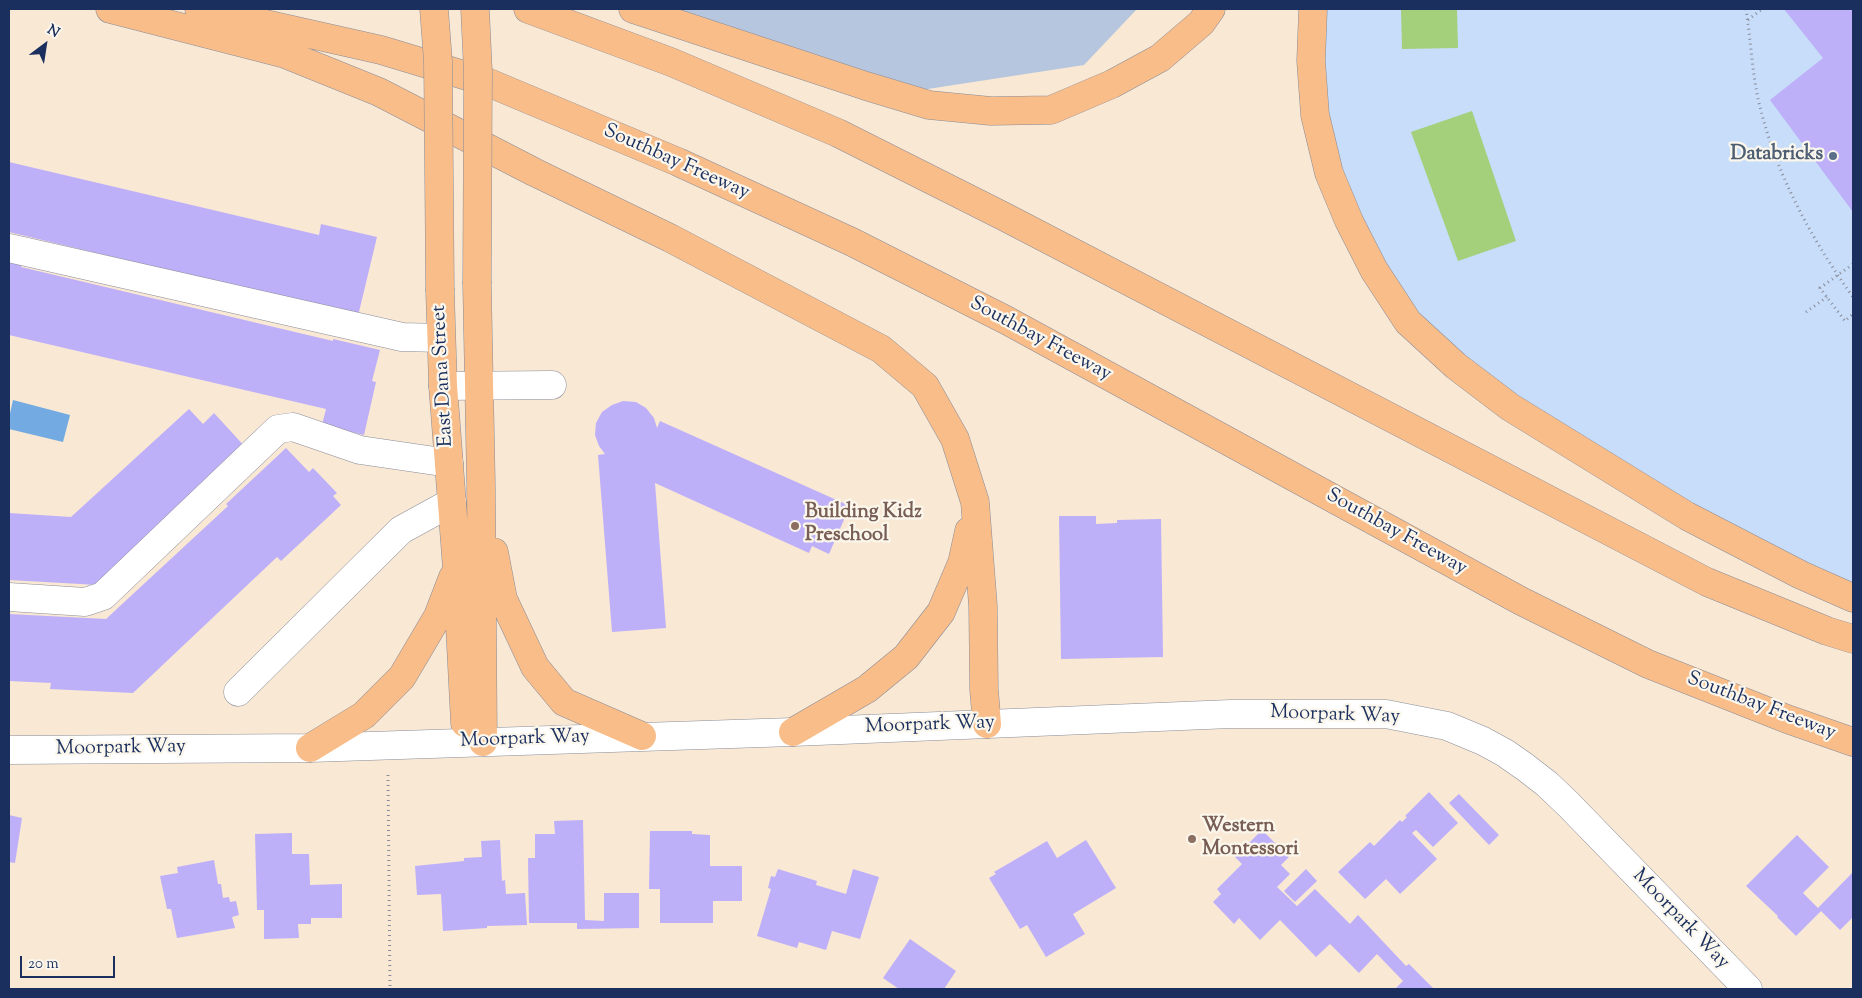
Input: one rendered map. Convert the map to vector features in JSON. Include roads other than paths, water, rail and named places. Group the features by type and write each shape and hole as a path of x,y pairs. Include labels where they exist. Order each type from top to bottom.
{"main road":[{"path":"110,9 286,54 378,92 534,172 670,238 881,349 925,386 956,438 975,502 983,606 984,690 987,724"},
{"name":"Southbay Freeway","path":"199,9 381,50 487,82 678,162 852,242 1006,320 1521,601 1648,664 1787,719 1853,742"},
{"name":"East Dana Street","path":"434,9 438,62 440,291 443,386 457,569 475,742"},
{"name":"East Dana Street","path":"475,9 478,72 477,284 481,484 475,742"},
{"path":"528,9 671,62 838,133 1003,216 1707,582 1827,631 1853,639"},
{"path":"633,9 929,105 991,111 1051,110 1112,84 1160,58 1200,22 1211,9"},
{"path":"1112,84 1158,54 1197,9"},
{"path":"1313,9 1311,61 1315,115 1329,172 1349,222 1374,270 1408,322 1456,366 1519,412 1687,516 1801,575 1853,598"},
{"path":"481,484 503,598 535,667 564,702 642,736"},
{"path":"793,732 867,689 906,656 941,612 962,563 975,502"},
{"path":"310,748 364,715 402,678 438,616 457,569"}],"street":[{"path":"9,248 402,337 441,338"},
{"path":"443,386 552,385"},
{"path":"9,598 85,602 103,596 278,429 293,427 360,450 449,463"},
{"path":"238,692 401,530 452,502"},
{"name":"Moorpark Way","path":"9,750 310,748 793,732 1231,714 1379,714 1401,716 1460,730 1505,753 1548,784 1748,989"}],"water":[{"path":"13,400 70,415 63,442 9,429 9,418"}],"place":[{"name":"Databricks","path":"1833,156"},
{"name":"Building Kidz Preschool","path":"795,526"},
{"name":"Western Montessori","path":"1192,839"}]}
